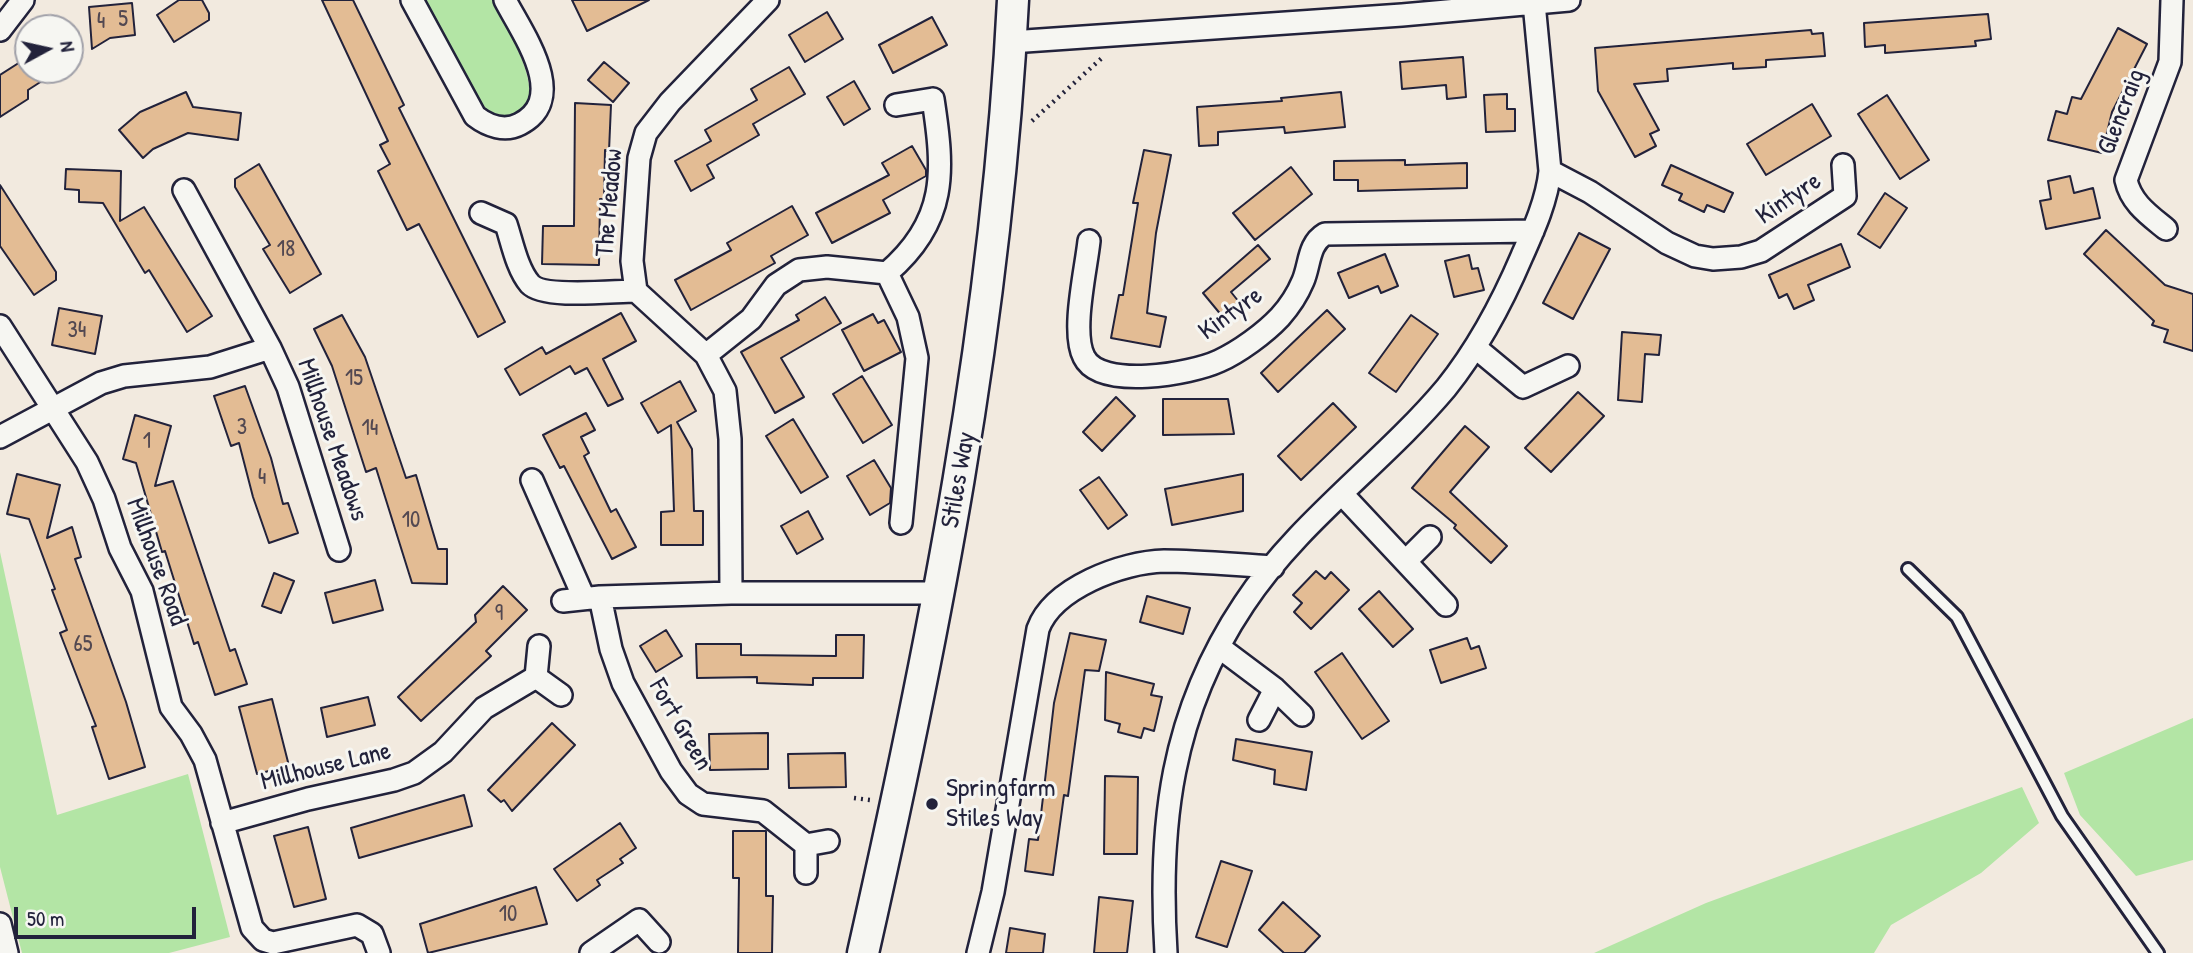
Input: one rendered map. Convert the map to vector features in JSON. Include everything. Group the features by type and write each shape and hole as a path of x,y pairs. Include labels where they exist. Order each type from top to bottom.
{"main road":[{"name":"Stiles Way","path":"863,953 910,743 971,412 1001,142 1013,0"}],"street":[{"path":"0,30 23,0"},
{"path":"412,0 475,116 484,123 507,128 519,125 533,115 543,90 538,66 505,0"},
{"name":"The Meadow","path":"731,593 728,412 720,379 706,355 636,291 632,261 639,158 646,133 670,102 768,0"},
{"path":"1011,41 1402,8 1569,0"},
{"name":"Glencraig","path":"2166,229 2142,209 2129,193 2126,180 2170,62 2172,0"},
{"path":"1166,953 1165,835 1174,766 1194,695 1244,604 1272,567 1444,390 1476,348 1508,290 1533,231 1548,186 1550,171 1534,3"},
{"path":"706,355 751,319 776,285 799,270 827,267 887,273 910,251 932,214 940,189 942,169 933,99 896,105"},
{"name":"Kintyre","path":"1550,171 1590,192 1667,243 1695,256 1730,259 1751,255 1771,246 1844,196 1843,165"},
{"name":"Millhouse Meadows","path":"184,190 270,348 288,387 339,550"},
{"name":"The Meadow","path":"481,213 506,224 524,276 536,289 552,292 636,291"},
{"name":"Kintyre","path":"1089,241 1079,332 1082,354 1092,368 1099,372 1132,376 1199,368 1238,349 1279,318 1303,282 1315,242 1325,234 1533,231"},
{"path":"887,273 908,317 917,358 901,523"},
{"name":"Millhouse Road","path":"0,326 87,462 104,499 120,548 142,591 171,707 199,746 256,935 273,943 357,925 372,934 379,953"},
{"name":"Millhouse Meadows","path":"0,438 101,383 124,376 210,367 270,348"},
{"path":"1476,348 1523,387 1568,366"},
{"path":"532,480 592,597"},
{"path":"1342,494 1446,605"},
{"path":"1406,560 1430,537"},
{"path":"978,953 993,892 1042,617 1066,593 1088,581 1139,565 1164,561 1272,567"},
{"path":"563,601 592,597 731,593 939,593"},
{"name":"Fort Green","path":"592,597 624,683 671,771 688,794 703,803 763,811 806,845"},
{"path":"539,646 536,677 561,695"},
{"path":"1219,647 1275,689 1302,715"},
{"name":"Millhouse Lane","path":"222,823 404,777 443,752 484,708 536,677"},
{"path":"1259,720 1275,689"},
{"path":"806,873 806,845 828,841"},
{"path":"591,953 639,920 659,942"},
{"path":"0,925 8,953"}],"lane":[{"path":"1908,569 1957,617 2062,816 2158,953"}],"path":[{"path":"1001,142 1023,129 1099,63 1115,34"},
{"path":"853,798 866,799"}],"green space":[{"path":"424,0 493,0 511,34 527,76 530,95 525,109 511,117 486,116"},
{"path":"0,552 57,815 188,774 230,937 169,953 22,953 0,867"},
{"path":"2193,718 2193,860 2136,876 2080,815 2064,773"},
{"path":"2022,787 2039,823 1981,873 1891,925 1874,953 1594,953 1706,903"}],"building":[{"path":"179,0 202,0 209,13 209,20 174,42 157,15"},
{"path":"322,0 353,0 404,105 399,108 505,322 478,337 419,224 407,230 378,171 390,164 380,145 388,141"},
{"path":"572,0 649,0 587,31"},
{"path":"132,3 135,35 110,38 92,49 89,7"},
{"path":"827,12 843,39 805,62 789,35"},
{"path":"1988,14 1991,39 1975,41 1976,46 1885,53 1885,45 1865,47 1864,23"},
{"path":"932,17 947,45 893,73 879,45"},
{"path":"2118,28 2147,44 2112,112 2102,153 2048,140 2056,111 2067,114 2072,97 2081,99"},
{"path":"1811,30 1812,34 1823,33 1825,56 1766,60 1766,67 1733,69 1733,63 1667,69 1668,81 1634,84 1659,130 1650,134 1656,146 1635,157 1598,91 1595,48"},
{"path":"1463,57 1466,97 1447,99 1446,85 1402,89 1400,62"},
{"path":"604,62 629,83 613,102 588,80"},
{"path":"14,66 14,84 37,84 28,90 28,99 0,117 0,75"},
{"path":"789,67 805,94 753,124 759,135 707,165 714,178 691,191 675,161 711,141 705,130 757,100 751,89"},
{"path":"854,81 870,109 844,125 827,97"},
{"path":"186,92 193,107 241,113 238,140 188,133 153,149 143,158 119,130 140,112"},
{"path":"1341,92 1345,127 1285,133 1284,127 1218,132 1218,145 1199,146 1197,107 1282,101 1281,98"},
{"path":"1507,94 1507,109 1515,109 1515,131 1486,132 1484,95"},
{"path":"1887,95 1929,160 1900,179 1858,114"},
{"path":"575,103 611,105 609,151 605,150 604,199 600,199 599,265 542,264 543,226 574,226"},
{"path":"1812,104 1831,136 1766,175 1747,144"},
{"path":"912,146 926,170 926,176 883,200 890,213 832,243 816,213 889,175 882,163"},
{"path":"1144,150 1171,155 1156,233 1147,313 1166,317 1160,347 1111,338 1119,295 1123,295 1138,203 1133,203"},
{"path":"1405,160 1405,165 1467,163 1467,188 1358,191 1358,180 1334,180 1334,161"},
{"path":"259,164 321,274 290,293 263,249 270,245 235,187 235,179"},
{"path":"1671,165 1733,193 1724,212 1707,205 1704,212 1679,200 1682,194 1662,185"},
{"path":"1291,167 1312,194 1255,240 1233,213"},
{"path":"66,169 121,171 120,221 144,207 212,316 187,332 149,270 145,273 103,203 79,202 79,190 65,189"},
{"path":"2070,176 2074,193 2093,188 2100,218 2046,229 2040,201 2051,199 2048,181"},
{"path":"0,185 56,272 56,280 34,295 0,246"},
{"path":"1885,193 1907,208 1880,248 1858,234"},
{"path":"792,206 808,235 771,256 775,263 691,310 675,280 731,250 727,243"},
{"path":"2106,230 2165,285 2193,294 2193,351 2164,342 2168,330 2152,325 2154,321 2084,254"},
{"path":"1579,233 1610,249 1573,319 1543,303"},
{"path":"1841,244 1850,267 1808,285 1814,300 1794,309 1787,294 1779,298 1769,275"},
{"path":"1258,245 1270,259 1231,292 1239,302 1222,316 1203,293"},
{"path":"1385,254 1398,286 1381,293 1378,286 1349,298 1338,273"},
{"path":"1469,255 1472,269 1478,268 1484,290 1454,297 1445,261"},
{"path":"825,297 841,323 781,358 804,397 775,413 741,352 799,320 796,315"},
{"path":"59,308 102,316 95,354 52,345"},
{"path":"1327,310 1345,329 1278,392 1261,373"},
{"path":"621,313 636,341 603,359 623,399 608,406 587,368 575,374 570,366 520,395 505,369 542,347 546,354"},
{"path":"873,314 878,323 884,320 901,352 864,371 842,330"},
{"path":"342,315 365,357 406,478 416,475 438,549 447,549 447,584 412,583 376,468 366,472 332,366 314,329"},
{"path":"1411,315 1438,334 1396,392 1369,373"},
{"path":"1622,332 1661,335 1659,355 1645,354 1642,402 1618,400"},
{"path":"862,376 892,425 863,443 833,394"},
{"path":"680,381 696,411 677,422 692,449 694,511 703,511 703,545 661,545 661,512 674,511 671,425 658,433 641,403"},
{"path":"245,386 271,458 283,504 288,503 298,533 269,543 253,497 239,443 231,446 214,396"},
{"path":"1578,392 1604,416 1551,472 1525,448"},
{"path":"1116,397 1135,416 1102,451 1083,432"},
{"path":"1163,399 1228,399 1234,434 1163,435"},
{"path":"1333,403 1356,427 1301,480 1278,456"},
{"path":"586,413 595,430 581,437 589,453 584,456 611,512 616,509 636,547 612,559 564,466 560,468 543,435"},
{"path":"135,415 171,426 155,486 173,481 230,651 235,649 247,684 215,695 198,642 194,644 165,551 162,552 136,463 123,459"},
{"path":"793,419 828,477 801,493 766,436"},
{"path":"1465,426 1489,447 1450,492 1507,546 1491,563 1454,528 1456,525 1412,488"},
{"path":"874,460 891,488 890,503 870,515 847,476"},
{"path":"17,474 60,485 47,538 72,527 81,557 75,559 126,702 145,767 109,779 92,727 96,726 60,633 67,630 52,590 55,589 29,519 7,514"},
{"path":"1243,474 1243,511 1172,525 1165,489"},
{"path":"1099,477 1127,515 1108,529 1080,490"},
{"path":"808,511 823,539 797,554 781,526"},
{"path":"1316,571 1325,579 1331,572 1349,590 1311,629 1294,612 1302,603 1293,595"},
{"path":"274,573 294,581 281,613 262,606"},
{"path":"375,580 383,610 333,623 325,593"},
{"path":"503,586 527,610 486,651 491,656 421,721 398,697 476,622 475,615"},
{"path":"1379,591 1413,629 1393,647 1359,609"},
{"path":"1147,596 1190,608 1183,634 1140,622"},
{"path":"666,630 682,656 656,672 640,646"},
{"path":"1070,633 1106,640 1099,671 1085,670 1068,796 1064,795 1053,875 1025,871 1029,839 1038,840 1054,703"},
{"path":"836,635 864,635 863,678 813,678 813,685 757,683 757,677 697,678 696,644 741,644 741,655 836,656"},
{"path":"1467,638 1471,649 1479,646 1486,668 1441,683 1430,650"},
{"path":"1342,653 1389,721 1362,739 1315,672"},
{"path":"1106,672 1154,684 1151,695 1162,697 1154,731 1144,728 1141,738 1118,732 1120,724 1105,720"},
{"path":"368,697 375,725 327,737 321,708"},
{"path":"272,699 289,766 257,774 239,707"},
{"path":"552,723 575,745 512,811 504,800 501,802 488,790"},
{"path":"768,733 768,769 710,770 709,734"},
{"path":"1236,739 1312,752 1306,790 1274,784 1275,770 1233,760"},
{"path":"845,753 846,787 789,788 788,754"},
{"path":"1105,776 1138,777 1137,854 1104,854"},
{"path":"464,795 472,826 359,858 351,828"},
{"path":"620,823 636,848 620,859 623,863 597,880 600,885 577,901 554,869"},
{"path":"308,827 326,899 294,907 274,836"},
{"path":"733,831 766,831 766,896 773,896 772,953 738,953 739,878 733,878"},
{"path":"1221,861 1252,871 1227,947 1196,937"},
{"path":"536,887 547,924 428,953 420,924"},
{"path":"1099,897 1133,901 1127,953 1094,953"},
{"path":"1283,902 1320,936 1304,953 1284,953 1259,930"},
{"path":"1010,928 1045,934 1043,953 1006,953"}],"place":[{"name":"Springfarm Stiles Way","path":"932,804"}]}
